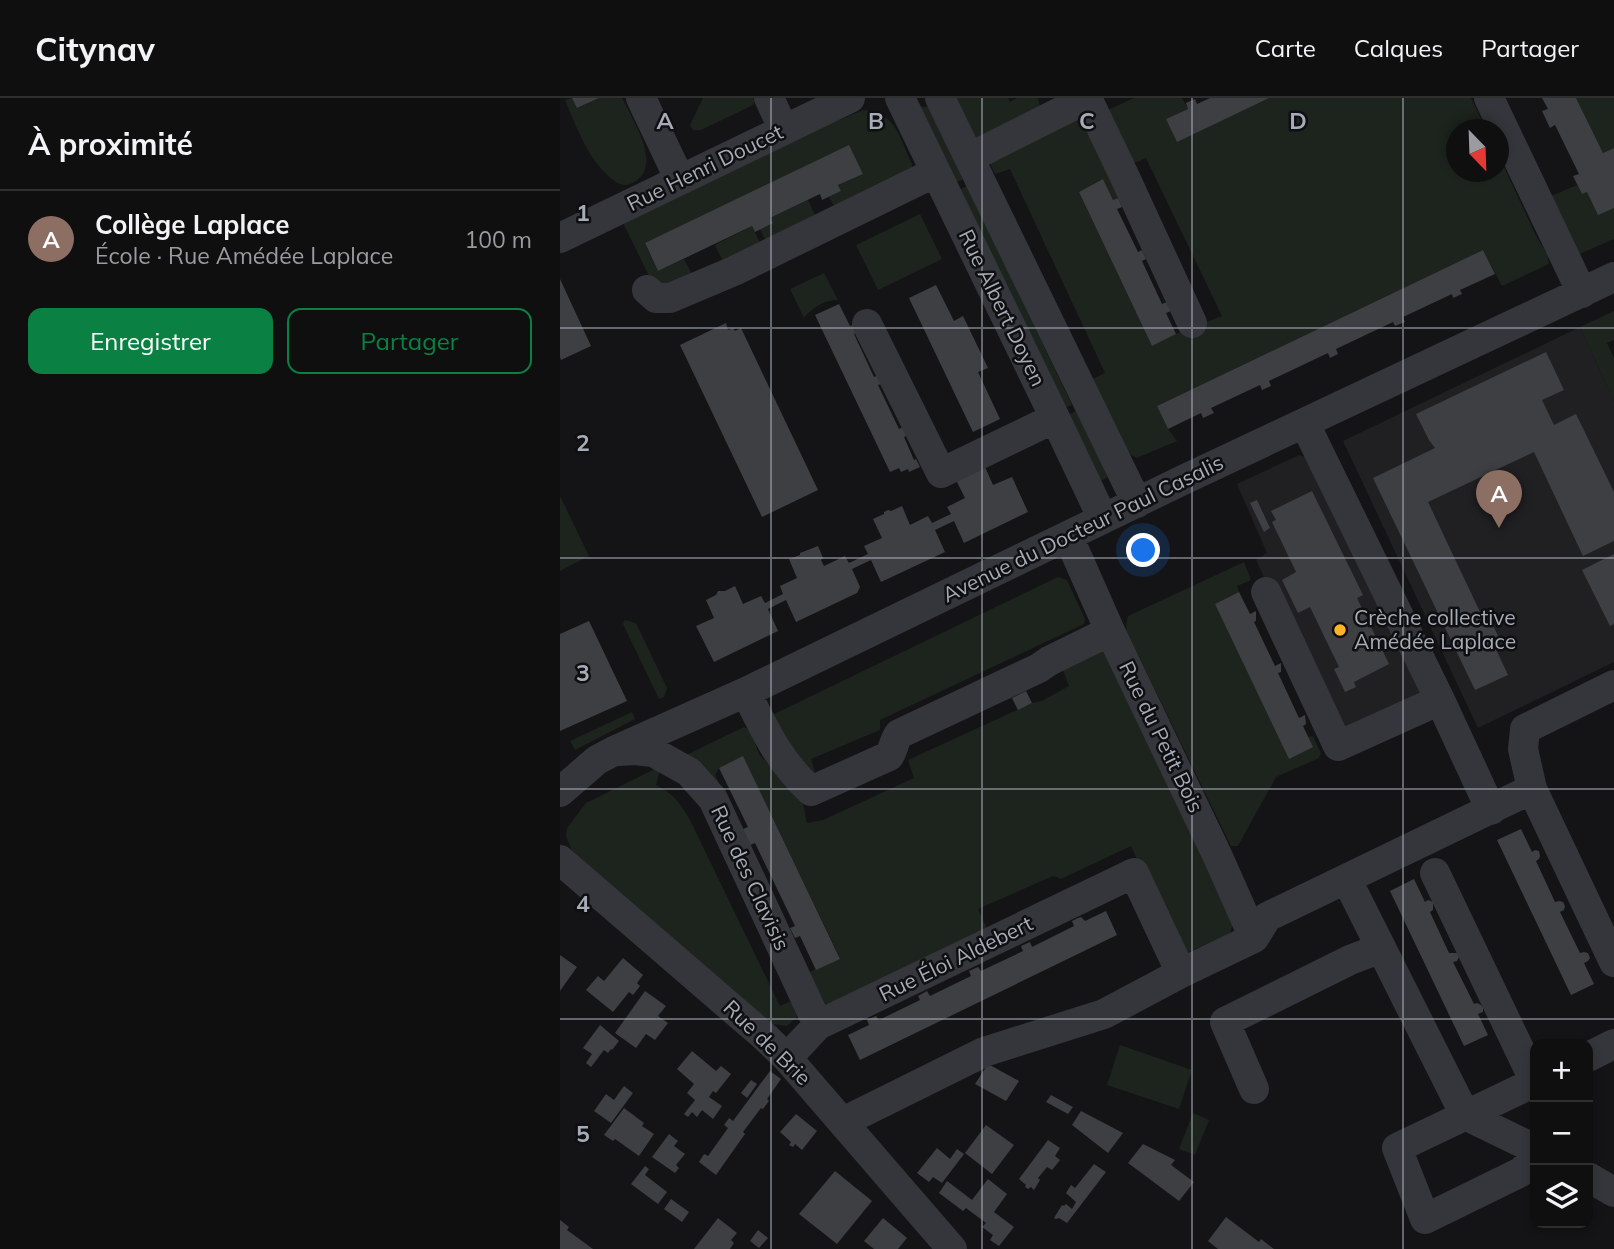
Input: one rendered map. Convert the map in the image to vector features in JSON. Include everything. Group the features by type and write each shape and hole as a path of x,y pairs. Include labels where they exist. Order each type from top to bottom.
{"street":[{"path":"641,98 680,180"},
{"path":"769,98 784,130"},
{"name":"Rue Henri Doucet","path":"560,238 591,215 680,180 850,98"},
{"name":"Rue Albert Doyen","path":"900,98 1102,519"},
{"name":"Rue Albert Doyen","path":"940,98 1137,503"},
{"path":"969,158 1087,98 1192,323"},
{"path":"1489,98 1582,293"},
{"path":"647,290 656,298 670,298 734,271 936,172"},
{"name":"Avenue du Docteur Paul Casalis","path":"560,792 597,760 614,751 746,692 1102,519 1614,277"},
{"path":"867,324 941,473 1055,418"},
{"path":"1305,424 1491,810"},
{"name":"Rue du Petit Bois","path":"1068,536 1254,938"},
{"path":"1266,592 1338,746 1440,700"},
{"path":"746,692 769,741 795,776 811,791 889,756 900,734 1110,631"},
{"path":"1614,685 1525,729 1523,749 1532,789 1614,962"},
{"name":"Rue des Clavisis","path":"614,751 653,752 690,772 713,799 818,1025"},
{"path":"845,1125 855,1116 984,1052 1104,1014 1254,938 1267,918 1532,789"},
{"name":"Rue de Brie","path":"560,860 787,1058 952,1249"},
{"name":"Rue Éloi Aldebert","path":"787,1058 818,1025 1134,873 1181,973"},
{"path":"1435,873 1530,1072"},
{"path":"1347,880 1465,1115 1530,1147"},
{"path":"1254,1088 1225,1022 1350,960 1381,948"},
{"path":"1593,1054 1614,1044"},
{"path":"1530,1084 1397,1148 1425,1219 1521,1172 1530,1163"},
{"path":"1593,1180 1614,1192"}],"shaded area":[{"path":"572,98 578,108 599,98 622,98 646,152 643,173 636,181 627,185 618,183 596,163 565,100"},
{"path":"703,98 755,100 753,105 701,130 693,130 690,125"},
{"path":"956,98 1008,98 1010,102 1017,98 1038,98 1041,111 977,142"},
{"path":"1134,98 1182,98 1188,109 1166,119 1269,98 1471,98 1481,119 1446,119 1446,182 1509,182 1509,178 1547,254 1549,264 1502,286 1483,250 1157,406 1177,441 1137,458 1127,453 1090,380 1105,373 1010,169 995,174 988,159 1066,121 1080,119 1089,123 1123,194 1113,200 1103,179 1079,192 1152,346 1222,316 1146,158 1130,165 1108,110"},
{"path":"1576,98 1614,98 1614,148 1603,153"},
{"path":"914,106 929,107 963,179 952,185"},
{"path":"863,110 874,112 890,121 900,136 912,170 836,210 829,197 841,191 838,185 863,174 849,146 645,244 658,271 684,259 694,279 654,286 623,223"},
{"path":"1577,185 1582,194 1587,192 1614,208 1614,239 1577,255 1549,197"},
{"path":"967,186 1072,405 1060,410 955,192"},
{"path":"808,200 817,219 767,244 760,229 773,223 770,218"},
{"path":"920,214 942,259 878,290 856,245"},
{"path":"752,226 762,247 724,264 715,245"},
{"path":"824,273 838,300 819,305 804,318 790,289"},
{"path":"1614,311 1614,340 1607,343 1614,358 1614,401 1580,327"},
{"path":"1580,327 1614,401 1614,662 1478,728 1343,441"},
{"path":"1076,411 1108,477 1095,484 1064,417"},
{"name":"Crèche collective Amédée Laplace","path":"1299,455 1312,459 1424,700 1339,737 1256,560 1267,553 1237,484"},
{"path":"560,496 589,556 560,571"},
{"path":"1244,562 1251,580 1237,586 1239,592 1215,604 1313,747 1308,737 1313,736 1321,753 1319,758 1276,777 1239,844 1231,846 1127,632 1126,625 1128,616"},
{"path":"1058,577 1067,580 1085,619 1084,624 880,720 880,730 811,759 815,773 807,772 770,716"},
{"path":"625,620 636,623 667,688 664,697 659,699 623,624"},
{"path":"1102,651 1106,654 1233,923 1230,934 1181,955 1131,846 1061,879 1053,876 978,909 991,937 826,1010 805,974 840,958 743,757 719,768 715,775 727,800 682,757 744,727 750,730 759,754 803,804 807,823 823,820 914,778 908,760 1032,703 1042,701 1069,686 1061,665"},
{"path":"632,712 635,719 575,750 570,741"},
{"path":"661,766 656,785 676,800 690,820 780,1006 796,999 799,1015 787,1026 772,1024 574,857 566,836 567,828 586,803"},
{"path":"1120,1045 1192,1070 1179,1109 1107,1085"},
{"path":"1193,1113 1209,1120 1195,1155 1179,1149"}],"building":[{"path":"572,98 599,98 577,108"},
{"path":"1210,98 1269,98 1177,142 1166,119 1188,109 1186,103 1195,99 1197,104"},
{"path":"1542,98 1576,98 1603,153 1614,148 1614,208 1598,215 1587,192 1582,194 1573,176 1579,174 1555,125 1550,128 1542,111 1548,109"},
{"path":"849,145 863,174 838,185 841,191 822,200 820,194 770,218 773,223 755,232 752,226 658,271 645,243"},
{"path":"1103,179 1113,200 1118,198 1122,207 1117,209 1138,252 1142,250 1146,259 1142,261 1162,304 1167,302 1171,311 1166,313 1176,334 1152,346 1079,192"},
{"path":"1483,250 1495,274 1460,290 1462,294 1453,298 1452,294 1403,317 1405,322 1395,326 1393,322 1336,349 1338,354 1330,358 1328,353 1269,381 1271,386 1262,390 1260,385 1211,408 1214,413 1203,418 1201,413 1168,429 1157,406"},
{"path":"560,279 591,346 561,360 560,357"},
{"path":"936,285 954,321 963,316 988,368 978,372 1000,419 973,432 909,298"},
{"path":"839,304 850,326 857,324 854,334 874,377 881,374 881,384 878,385 899,429 905,426 904,437 920,467 909,472 908,469 901,472 899,468 890,472 815,315"},
{"path":"726,323 728,330 741,328 818,490 762,517 680,345"},
{"path":"1546,352 1564,390 1542,400 1554,425 1576,414 1614,492 1614,541 1583,556 1534,452 1428,502 1480,612 1487,613 1501,642 1494,645 1508,675 1475,690 1373,478 1435,448 1416,414"},
{"path":"985,467 993,485 1012,477 1028,512 964,543 954,521 935,530 945,552 881,582 871,560 852,569 860,587 857,593 796,622 786,600 768,609 778,631 714,662 696,626 714,618 706,600 718,591 735,586 743,604 761,596 765,603 783,594 780,586 797,578 789,559 818,546 824,566 845,556 849,563 868,554 864,546 882,538 873,519 902,506 910,525 928,516 932,523 951,514 947,507 965,498 956,480"},
{"path":"1312,491 1363,595 1357,598 1389,664 1354,682 1356,687 1345,692 1334,669 1339,667 1310,607 1298,613 1282,580 1296,572 1272,522 1276,520 1271,511"},
{"path":"1257,500 1270,528 1264,532 1250,503"},
{"path":"1614,554 1614,624 1610,626 1582,570"},
{"path":"1239,592 1250,614 1256,611 1254,622 1275,666 1281,663 1281,672 1278,673 1299,718 1305,715 1306,724 1303,726 1313,747 1289,759 1215,604"},
{"path":"589,621 627,701 560,731 560,634"},
{"path":"1026,691 1032,703 1018,710 1012,698"},
{"path":"743,756 840,959 816,970 800,936 795,938 790,928 795,926 755,843 750,845 743,829 748,827 719,768"},
{"path":"1521,829 1532,852 1539,851 1540,856 1536,861 1555,902 1563,902 1565,906 1560,912 1580,953 1588,953 1590,958 1584,963 1594,984 1571,995 1497,840"},
{"path":"1414,879 1425,902 1433,902 1433,910 1430,912 1449,953 1457,953 1459,957 1453,962 1474,1004 1477,1003 1483,1008 1483,1012 1478,1014 1488,1035 1464,1046 1390,891"},
{"path":"1106,911 1117,935 860,1060 848,1035 869,1025 867,1020 876,1016 879,1020 920,1000 918,996 927,991 930,996 971,976 969,971 978,967 981,971 1023,951 1021,946 1030,942 1032,947 1074,926 1072,921 1078,918 1081,917 1085,921"},
{"path":"560,955 577,967 560,991"},
{"path":"623,958 643,975 637,983 640,986 633,995 629,992 613,1012 586,990 598,976 604,981"},
{"path":"645,991 666,1006 658,1016 668,1023 655,1040 646,1034 636,1048 615,1033"},
{"path":"600,1025 619,1041 608,1053 604,1050 591,1067 586,1063 592,1054 583,1048"},
{"path":"692,1051 716,1071 721,1066 731,1074 716,1093 713,1091 709,1097 722,1106 713,1119 702,1110 697,1117 692,1112 688,1117 684,1114 695,1100 687,1093 694,1084 677,1069"},
{"path":"988,1064 1019,1081 1006,1101 975,1084"},
{"path":"770,1071 781,1079 767,1099 769,1101 743,1132 745,1134 716,1175 699,1162 704,1154 708,1156 728,1128 724,1125 729,1118 733,1121"},
{"path":"751,1080 757,1084 747,1098 741,1093"},
{"path":"624,1086 633,1093 611,1123 594,1111 606,1094 614,1100"},
{"path":"1051,1095 1073,1107 1068,1114 1046,1102"},
{"path":"624,1108 654,1134 639,1156 615,1139 613,1141 604,1135"},
{"path":"1081,1111 1123,1133 1108,1153 1072,1125"},
{"path":"796,1114 817,1131 802,1150 795,1144 793,1147 789,1145 791,1142 780,1132"},
{"path":"986,1125 1014,1145 992,1174 965,1153"},
{"path":"669,1134 678,1141 674,1146 685,1154 676,1165 679,1168 675,1173 652,1157"},
{"path":"1048,1140 1060,1148 1055,1156 1060,1160 1052,1170 1047,1167 1038,1178 1040,1180 1034,1190 1031,1187 1028,1189 1019,1179"},
{"path":"1143,1144 1175,1160 1171,1165 1194,1182 1179,1201 1128,1163"},
{"path":"937,1148 950,1159 957,1149 964,1154 942,1183 933,1177 929,1182 917,1173"},
{"path":"1094,1164 1106,1172 1067,1223 1054,1218 1062,1205 1066,1204 1072,1209 1076,1202 1066,1193 1071,1185 1075,1188"},
{"path":"645,1166 649,1169 645,1175 667,1192 658,1204 631,1184"},
{"path":"835,1171 872,1201 837,1244 799,1214"},
{"path":"988,1179 1007,1194 994,1212 1014,1227 999,1246 990,1240 993,1235 982,1227 986,1223 966,1208 963,1211 939,1193 947,1181 972,1200"},
{"path":"671,1199 689,1212 682,1222 664,1209"},
{"path":"1226,1217 1259,1242 1261,1239 1274,1249 1218,1249 1208,1241"},
{"path":"718,1218 737,1233 731,1240 734,1243 730,1249 694,1249"},
{"path":"883,1218 907,1238 898,1249 874,1249 864,1241"},
{"path":"560,1220 569,1227 567,1230 593,1249 560,1249"},
{"path":"758,1230 768,1238 759,1248 750,1241"}],"place":[{"name":"Collège Laplace","path":"1499,528"},
{"name":"Crèche collective Amédée Laplace","path":"1340,630"}]}
